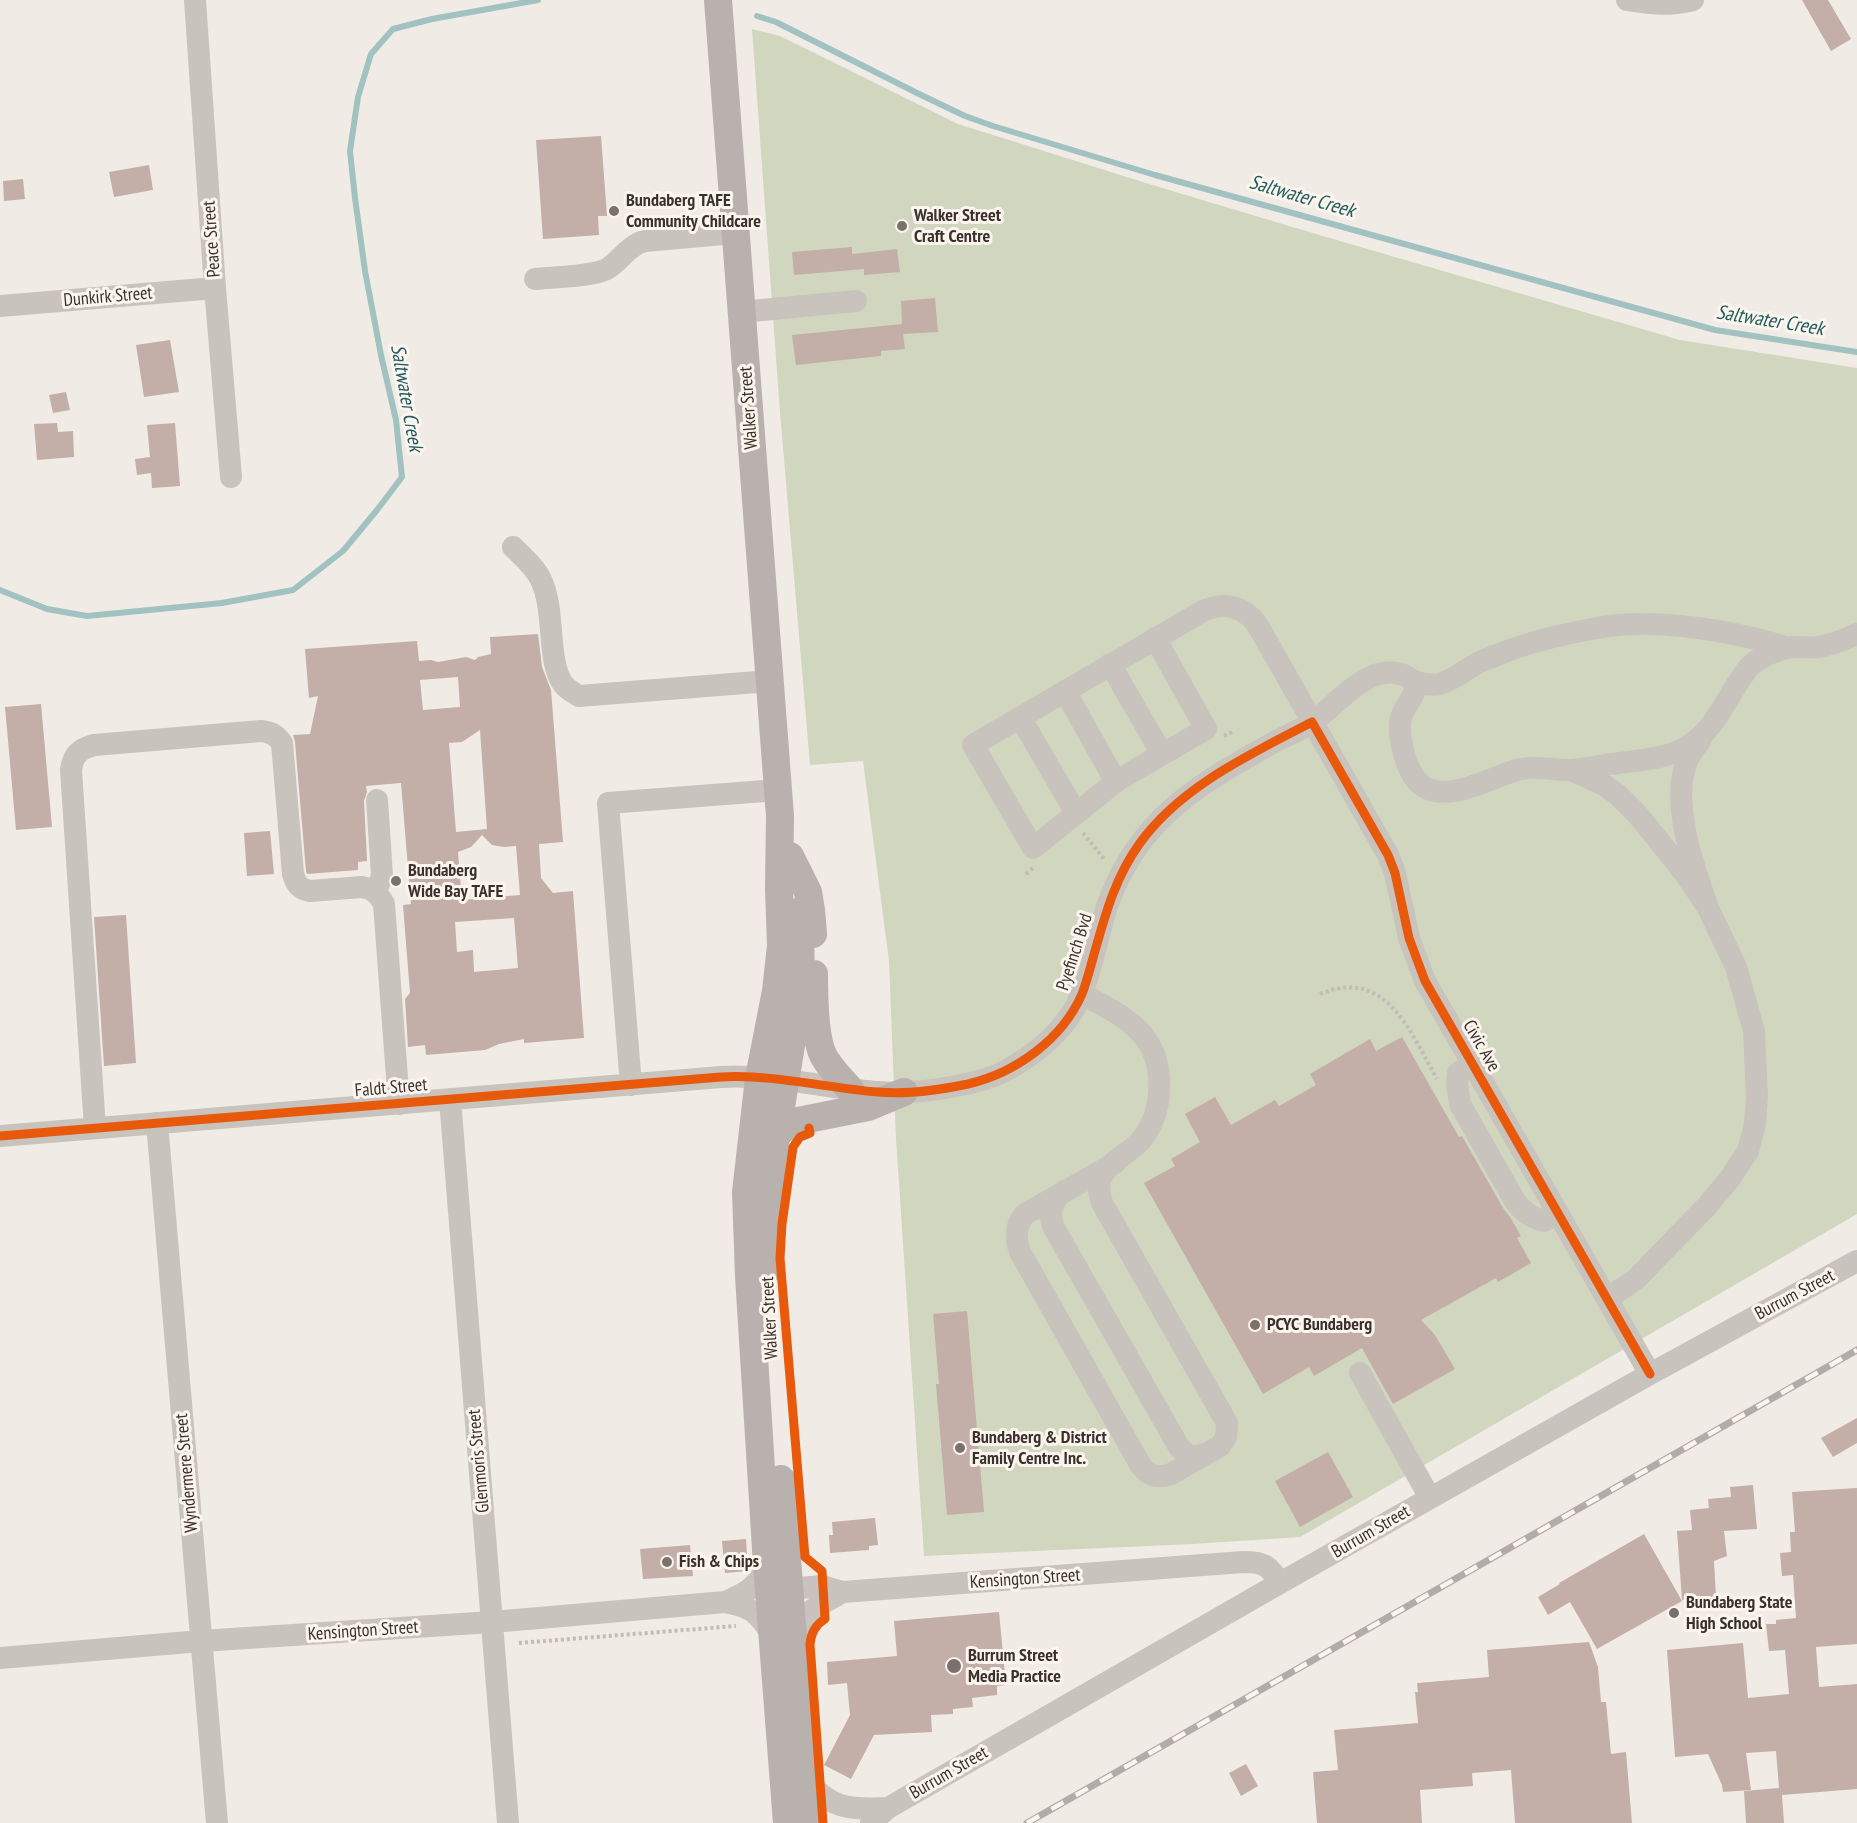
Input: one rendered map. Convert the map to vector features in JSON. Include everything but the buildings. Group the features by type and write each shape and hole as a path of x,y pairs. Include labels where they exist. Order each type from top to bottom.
{"main road":[{"name":"Walker Street","path":"718,0 779,803 780,946 772,1079 776,1133 767,1236 772,1360 789,1590 770,1629 804,1775 807,1823"},
{"name":"Walker Street","path":"779,803 790,856 800,932 801,983 772,1079 746,1192 770,1629 786,1823"},
{"path":"790,856 808,892 811,910 816,1022 821,1049 829,1065 849,1089"},
{"path":"776,1133 798,1121 868,1107 904,1092"}],"street":[{"name":"Peace Street","path":"195,0 231,477"},
{"path":"1627,0 1656,5 1675,5 1693,0"},
{"path":"535,279 598,272 611,266 638,242 645,240 735,233"},
{"name":"Dunkirk Street","path":"0,306 215,288"},
{"path":"741,312 856,301"},
{"path":"513,547 532,566 540,578 549,602 555,667 564,685 579,696 770,681"},
{"name":"Civic Ave","path":"1155,638 1210,608 1228,606 1245,611 1257,624 1388,855 1395,873 1406,927 1425,981 1650,1374"},
{"name":"Pyefinch Bvd","path":"772,1079 880,1092 930,1091 971,1083 1005,1071 1025,1059 1057,1032 1071,1014 1082,994 1108,904 1118,880 1128,861 1155,824 1171,807 1210,779 1312,722 1362,681 1375,675 1396,672 1424,685 1438,684 1501,653 1536,642 1605,627 1653,624 1685,626 1761,639 1788,648"},
{"path":"1607,1299 1636,1279 1707,1206 1731,1177 1748,1150 1755,1124 1757,1096 1754,1031 1736,967 1708,908 1695,870 1682,812 1681,791 1688,759 1749,667 1761,658 1788,648 1830,645 1857,634"},
{"path":"1155,638 1206,729 1116,782 1033,848 973,745 1155,638"},
{"path":"1110,664 1162,754"},
{"path":"1414,681 1415,691 1401,717 1402,748 1417,782 1435,791 1460,790 1508,772 1525,769 1544,767 1570,770 1660,757 1687,747 1705,733"},
{"path":"1065,691 1116,782"},
{"path":"1020,717 1076,813"},
{"path":"95,1128 72,760 78,752 94,745 261,731 276,736 282,743 295,882 304,890 310,891 362,887 376,892 384,904 399,1104"},
{"path":"1570,770 1604,785 1618,795 1637,814 1708,908"},
{"path":"376,892 382,876 377,800"},
{"path":"632,1084 608,803 779,803"},
{"path":"1082,994 1110,1008 1140,1032 1150,1045 1159,1079 1159,1100 1150,1129 1132,1150 1102,1175 1099,1181 1099,1196 1227,1424 1226,1437 1220,1446 1166,1476 1159,1477 1146,1472 1020,1252 1016,1230 1020,1218 1025,1214 1115,1163"},
{"path":"1473,1064 1458,1073 1460,1104 1515,1201 1522,1210 1536,1219 1544,1221 1558,1213"},
{"name":"Faldt Street","path":"0,1136 632,1084 727,1077 772,1079"},
{"name":"Glenmoris Street","path":"450,1099 508,1823"},
{"name":"Wyndermere Street","path":"157,1123 218,1823"},
{"path":"1064,1191 1051,1207 1050,1214 1054,1228 1179,1447 1190,1457 1205,1454"},
{"name":"Burrum Street","path":"879,1816 1280,1583 1650,1374 1857,1261"},
{"path":"1360,1373 1430,1498"},
{"name":"Kensington Street","path":"789,1590 822,1586 843,1592 1243,1562 1260,1562 1269,1568 1280,1583"},
{"name":"Kensington Street","path":"725,1602 745,1594 759,1579 767,1565"},
{"path":"770,1629 789,1590"},
{"path":"770,1629 802,1621 818,1606 843,1592"},
{"name":"Kensington Street","path":"0,1658 201,1641 492,1622 725,1602 745,1606 758,1615 770,1629"},
{"path":"804,1775 813,1788 824,1797 879,1816"}],"path":[{"path":"1320,994 1332,989 1358,988 1389,1002 1405,1023 1440,1086"},
{"path":"514,1643 770,1629"}],"green space":[{"path":"752,29 780,36 958,124 1149,184 1680,340 1857,368 1857,1214 1300,1537 924,1556 896,1139 889,961 863,761 810,765 780,412"}],"waterway":[{"name":"Saltwater Creek","path":"0,590 47,609 87,616 222,603 293,590 343,551 402,477 396,420 365,271 350,151 358,97 371,54 393,29 432,19 538,0"},
{"name":"Saltwater Creek","path":"757,16 776,22 965,116 993,126 1155,175 1715,330 1857,352"}],"railway":[{"path":"1027,1823 1857,1350"}],"cycle path":[{"path":"0,1136 721,1077 760,1078 889,1093 946,1088 986,1079 1003,1072 1035,1052 1050,1040 1073,1011 1084,989 1103,922 1118,881 1140,843 1157,823 1196,788 1218,773 1312,722 1388,855 1395,873 1409,938 1425,981 1650,1374"},
{"path":"809,1128 810,1133 800,1137 793,1147 782,1224 780,1258 805,1557 822,1571 825,1619 814,1630 810,1644 823,1823"}],"place":[{"name":"Bundaberg TAFE Community Childcare","path":"614,211"},
{"name":"Walker Street Craft Centre","path":"902,226"},
{"name":"Bundaberg Wide Bay TAFE","path":"396,881"},
{"name":"PCYC Bundaberg","path":"1255,1325"},
{"name":"Bundaberg & District Family Centre Inc.","path":"960,1448"},
{"name":"Fish & Chips","path":"667,1562"},
{"name":"Bundaberg State High School","path":"1674,1613"},
{"name":"Burrum Street Media Practice","path":"954,1666"}]}
